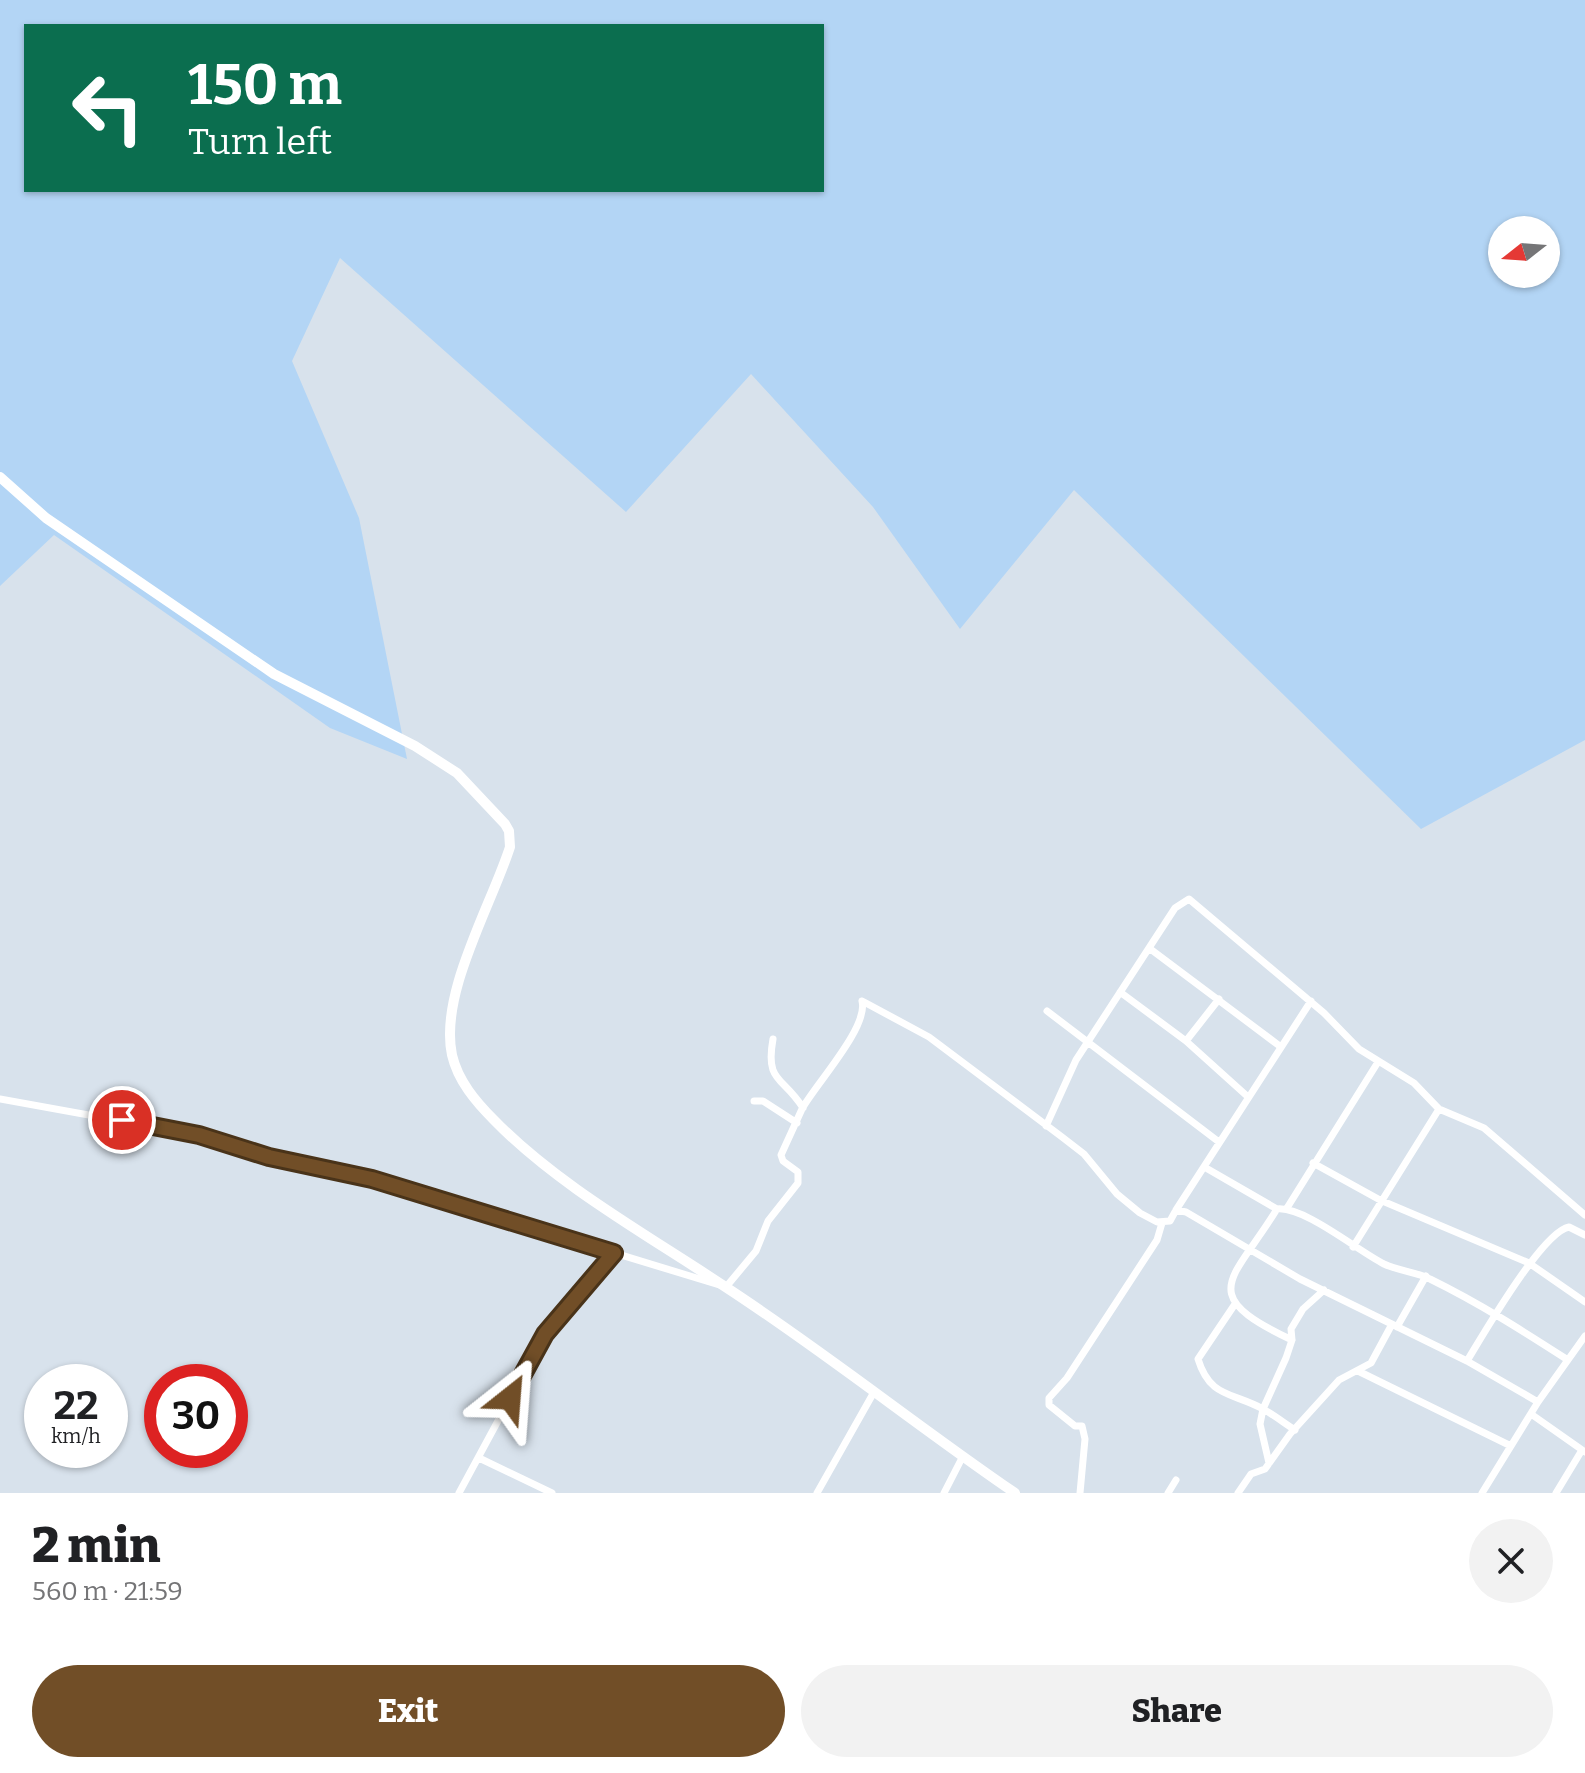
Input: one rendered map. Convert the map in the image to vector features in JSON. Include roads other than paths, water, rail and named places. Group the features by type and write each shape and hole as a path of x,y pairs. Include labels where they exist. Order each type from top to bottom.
{"main road":[{"path":"0,477 46,518 274,674 415,746 457,773 485,800 509,831 510,847 459,984 449,1032 458,1075 494,1121 521,1145 1015,1493"}],"street":[{"path":"1046,1126 1066,1079 1089,1041 1180,902 1189,899 1311,1001 1359,1049 1414,1083 1439,1109 1484,1128 1585,1215"},
{"path":"1149,948 1281,1047"},
{"path":"1120,992 1186,1041 1247,1096"},
{"path":"1186,1041 1219,999"},
{"path":"0,1099 199,1135 269,1157 372,1179 726,1287 756,1251 768,1221 799,1180 795,1168 781,1157 803,1108 844,1047 863,1010 862,1001 929,1037 1084,1154 1126,1202 1151,1220 1162,1223 1170,1221 1206,1168 1247,1096 1311,1001"},
{"path":"1047,1011 1219,1142"},
{"path":"773,1039 769,1059 771,1073 803,1108"},
{"path":"1287,1208 1378,1062"},
{"path":"754,1101 763,1101 797,1123"},
{"path":"1353,1247 1439,1109"},
{"path":"1313,1163 1380,1200 1529,1263 1585,1302"},
{"path":"1206,1168 1277,1209 1287,1208 1345,1237 1353,1247 1386,1265 1426,1276 1496,1314 1568,1360"},
{"path":"1277,1209 1229,1284 1235,1304 1245,1315 1292,1340"},
{"path":"1176,1210 1394,1327 1467,1361 1538,1402"},
{"path":"1080,1493 1085,1439 1082,1426 1075,1426 1049,1405 1049,1398 1067,1378 1157,1240 1162,1223"},
{"path":"1467,1361 1529,1263 1564,1228 1585,1235"},
{"path":"459,1493 545,1334 614,1253"},
{"path":"1360,1372 1371,1363 1426,1276"},
{"path":"1269,1463 1260,1424 1263,1409 1292,1340 1291,1329 1303,1309 1324,1290"},
{"path":"1235,1304 1198,1359 1204,1379 1216,1390 1263,1409 1295,1430"},
{"path":"1482,1493 1538,1402 1585,1336"},
{"path":"1238,1493 1251,1474 1269,1463 1339,1380 1351,1371 1360,1372 1511,1446"},
{"path":"817,1493 874,1392"},
{"path":"1531,1414 1584,1451 1556,1493"},
{"path":"944,1493 963,1456"},
{"path":"479,1458 552,1493"},
{"path":"1168,1493 1176,1480"}]}
